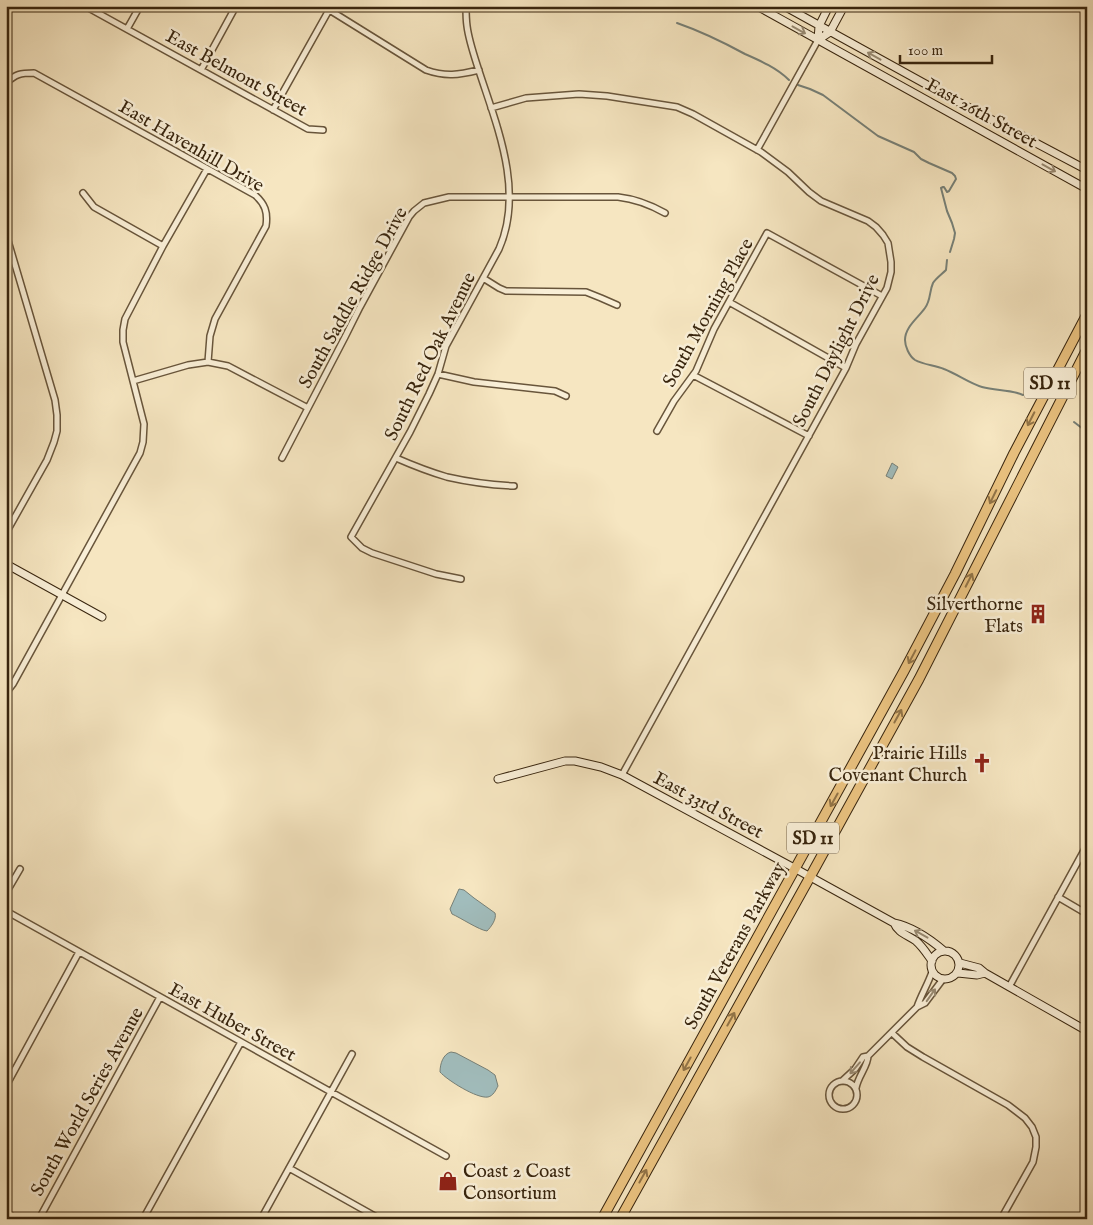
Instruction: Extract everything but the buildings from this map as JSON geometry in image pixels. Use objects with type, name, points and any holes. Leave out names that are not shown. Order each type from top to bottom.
[{"type":"highway","name":"South Veterans Parkway","points":[[602,1219],[796,869],[932,618],[1014,453],[1087,314]]},
{"type":"highway","name":"South Veterans Parkway","points":[[620,1219],[923,670],[1087,349]]},
{"type":"street","name":"East Belmont Street","points":[[85,6],[308,129],[323,130]]},
{"type":"street","points":[[127,29],[140,6]]},
{"type":"street","points":[[201,70],[236,6]]},
{"type":"street","points":[[323,6],[426,70],[436,74],[451,76],[479,70]]},
{"type":"street","name":"South Red Oak Avenue","points":[[461,579],[436,574],[372,553],[362,548],[351,537],[430,394],[446,346],[504,238],[508,221],[510,198],[505,155],[472,50],[467,26],[466,6]]},
{"type":"street","name":"East 26th Street","points":[[757,6],[1087,189]]},
{"type":"street","name":"East 26th Street","points":[[784,6],[1087,170]]},
{"type":"street","points":[[757,150],[818,40],[819,26],[830,6]]},
{"type":"street","points":[[818,40],[830,32],[844,6]]},
{"type":"street","points":[[274,110],[329,10]]},
{"type":"street","name":"East Havenhill Drive","points":[[6,83],[14,76],[22,73],[34,73],[255,195],[265,206],[268,218],[263,234],[215,319],[210,336],[208,362]]},
{"type":"street","name":"South Daylight Drive","points":[[491,108],[526,98],[573,94],[607,96],[677,107],[757,150],[788,172],[809,192],[822,201],[868,221],[883,235],[888,243],[891,262],[889,281],[882,296],[856,344],[846,368],[622,775]]},
{"type":"street","points":[[6,693],[13,684],[140,453],[144,424],[123,342],[125,319],[207,168]]},
{"type":"street","points":[[83,193],[94,207],[164,246]]},
{"type":"street","name":"South Saddle Ridge Drive","points":[[282,458],[404,224],[414,211],[424,203],[449,197],[618,197],[636,200],[665,213]]},
{"type":"street","points":[[6,234],[55,400],[57,415],[57,431],[47,460],[6,533]]},
{"type":"street","name":"South Morning Place","points":[[657,431],[674,401],[693,375],[714,329],[767,234],[882,296]]},
{"type":"street","points":[[483,278],[506,291],[586,292],[616,305]]},
{"type":"street","points":[[729,302],[846,368]]},
{"type":"street","points":[[133,381],[188,365],[208,362],[228,366],[308,408]]},
{"type":"street","points":[[438,374],[474,382],[554,391],[566,396]]},
{"type":"street","points":[[693,375],[809,436]]},
{"type":"street","points":[[396,458],[447,477],[480,483],[514,486]]},
{"type":"street","points":[[6,564],[102,617]]},
{"type":"street","name":"East 33rd Street","points":[[498,779],[565,761],[586,763],[622,775],[894,924],[904,925],[933,942],[944,951],[954,954],[960,962],[979,968],[1087,1031]]},
{"type":"street","points":[[1009,987],[1087,845]]},
{"type":"street","points":[[6,893],[20,868]]},
{"type":"street","points":[[1058,897],[1087,914]]},
{"type":"street","name":"East Huber Street","points":[[6,911],[446,1156]]},
{"type":"street","name":"East 33rd Street","points":[[894,924],[896,929],[922,946],[932,961]]},
{"type":"street","points":[[917,1007],[932,972],[932,961],[936,955],[944,951]]},
{"type":"street","points":[[6,1086],[79,952]]},
{"type":"street","points":[[932,972],[943,979],[950,979],[958,973],[960,962]]},
{"type":"street","points":[[958,973],[977,975],[986,973]]},
{"type":"street","points":[[868,1056],[868,1062],[861,1072],[856,1088],[857,1095],[854,1103],[846,1108],[837,1107],[831,1101],[830,1092],[834,1084],[842,1081],[863,1058],[868,1056],[917,1007],[925,1003],[943,979]]},
{"type":"street","name":"South World Series Avenue","points":[[39,1219],[160,997]]},
{"type":"street","points":[[892,1033],[923,1058],[1008,1105],[1032,1126],[1036,1137],[1033,1162],[1001,1219]]},
{"type":"street","points":[[143,1219],[241,1042]]},
{"type":"street","points":[[261,1219],[352,1054]]},
{"type":"street","points":[[842,1081],[851,1083],[856,1088]]},
{"type":"street","points":[[289,1168],[380,1219]]},
{"type":"street","points":[[6,1213],[17,1219]]},
{"type":"water","points":[[892,463],[898,467],[892,479],[886,476]]},
{"type":"water","points":[[459,889],[464,890],[495,913],[492,925],[487,931],[452,914],[450,909]]},
{"type":"water","points":[[451,1052],[495,1075],[498,1086],[493,1094],[488,1097],[477,1095],[455,1084],[440,1072],[442,1060]]},
{"type":"waterway","points":[[677,23],[763,62],[789,80]]},
{"type":"waterway","points":[[798,85],[823,95],[878,136],[914,152],[921,159],[955,176],[956,179],[949,191],[947,192],[944,187],[941,188],[955,233],[950,252]]},
{"type":"waterway","points":[[947,260],[946,270],[933,283],[927,305],[907,331],[905,342],[909,353],[918,362],[944,369],[977,385],[1023,395]]},
{"type":"waterway","points":[[1074,422],[1087,432]]},
{"type":"place","name":"Silverthorne Flats","points":[[1038,614]]},
{"type":"place","name":"Prairie Hills Covenant Church","points":[[982,763]]},
{"type":"place","name":"Coast 2 Coast Consortium","points":[[448,1181]]}]
